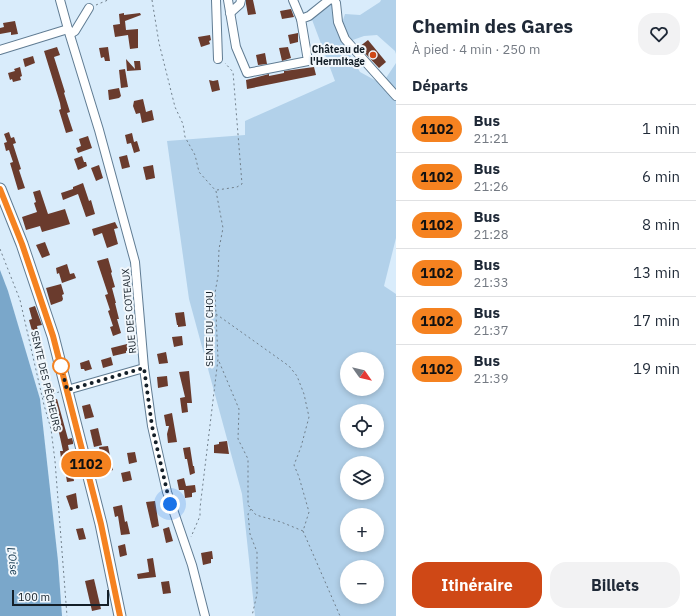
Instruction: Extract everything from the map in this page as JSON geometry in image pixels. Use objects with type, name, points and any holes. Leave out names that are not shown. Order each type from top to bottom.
[{"type":"main road","points":[[0,189],[22,244],[53,336],[101,524],[120,616]]},
{"type":"street","points":[[52,0],[61,4]]},
{"type":"street","points":[[216,0],[218,59]]},
{"type":"street","points":[[228,0],[236,47],[246,73],[308,61],[301,19],[293,0]]},
{"type":"street","points":[[230,13],[240,4],[241,0]]},
{"type":"street","points":[[301,19],[309,16],[329,0]]},
{"type":"street","points":[[334,0],[336,3],[338,22],[345,39],[396,96]]},
{"type":"street","name":"RUE DES COTEAUX","points":[[61,4],[99,130],[135,262],[144,368],[152,426],[167,492],[192,565],[205,616]]},
{"type":"street","points":[[0,50],[69,32],[75,32],[89,8]]},
{"type":"street","points":[[67,390],[144,368]]},
{"type":"path","points":[[89,8],[108,0]]},
{"type":"path","points":[[152,0],[159,43],[175,107],[183,124],[185,137],[195,155],[200,172],[216,190],[237,187],[242,184],[233,72],[227,64],[218,59]]},
{"type":"path","name":"SENTE DU CHOU","points":[[185,548],[200,516],[218,359],[215,292],[218,276],[219,249],[223,228],[216,190]]},
{"type":"path","name":"SENTE DES PÊCHEURS","points":[[0,249],[20,300],[42,397],[51,429],[67,616]]},
{"type":"path","points":[[216,314],[289,366],[296,376],[304,394],[309,417],[301,448],[294,465],[310,512],[303,531],[340,616]]},
{"type":"path","points":[[218,359],[239,409],[238,439],[248,459],[248,505],[256,515],[281,522],[303,531]]},
{"type":"path","points":[[42,397],[67,390]]},
{"type":"path","points":[[251,509],[248,514],[250,534],[257,552],[257,594],[252,616]]},
{"type":"shaded area","points":[[381,0],[396,0],[396,54],[395,51],[377,35],[364,36],[350,41],[342,23],[345,14],[360,15]]},
{"type":"shaded area","points":[[331,3],[337,33],[360,72],[382,84],[396,63],[396,238],[384,286],[396,294],[396,616],[255,616],[242,494],[189,299],[167,141],[245,135],[245,121],[335,81],[311,17]]},
{"type":"water","name":"L'Oise","points":[[0,270],[8,291],[40,399],[58,561],[62,616],[0,616]]},
{"type":"building","points":[[246,0],[253,0],[256,14],[248,15]]},
{"type":"building","points":[[291,9],[294,17],[282,19],[280,11]]},
{"type":"building","points":[[124,13],[124,15],[140,13],[141,15],[125,21],[126,30],[138,29],[138,48],[130,49],[128,35],[115,37],[113,25],[120,24],[119,14]]},
{"type":"building","points":[[15,21],[18,34],[11,35],[11,32],[0,34],[0,28],[4,27],[3,23]]},
{"type":"building","points":[[298,33],[298,42],[290,44],[288,35]]},
{"type":"building","points":[[210,35],[210,44],[201,47],[198,37]]},
{"type":"building","name":"Château de l'Hermitage","points":[[368,40],[386,62],[379,68],[359,47]]},
{"type":"building","points":[[57,47],[60,55],[54,57],[65,92],[64,93],[70,112],[67,113],[73,131],[66,133],[59,110],[61,109],[60,103],[44,51]]},
{"type":"building","points":[[108,47],[110,61],[105,61],[104,57],[101,58],[99,48]]},
{"type":"building","points":[[288,47],[291,58],[282,61],[279,48]]},
{"type":"building","points":[[265,53],[267,64],[258,65],[256,55]]},
{"type":"building","points":[[33,56],[35,63],[25,67],[23,59]]},
{"type":"building","points":[[126,59],[135,69],[134,61],[140,61],[141,70],[127,71]]},
{"type":"building","points":[[20,67],[22,76],[20,77],[21,80],[13,82],[12,79],[10,80],[8,73],[15,71],[14,69]]},
{"type":"building","points":[[314,67],[316,75],[247,89],[246,80],[269,74],[269,76],[284,73],[284,71]]},
{"type":"building","points":[[125,69],[128,87],[121,88],[119,70]]},
{"type":"building","points":[[209,80],[218,80],[220,90],[212,92]]},
{"type":"building","points":[[119,88],[121,96],[119,98],[109,100],[108,90]]},
{"type":"building","points":[[143,99],[146,112],[152,110],[154,120],[142,123],[140,113],[136,114],[133,106],[134,101]]},
{"type":"building","points":[[9,132],[11,138],[14,137],[16,143],[13,144],[25,188],[18,190],[10,163],[13,162],[9,150],[6,151],[4,143],[7,142],[4,134]]},
{"type":"building","points":[[132,133],[134,142],[137,141],[140,151],[134,153],[131,143],[127,144],[125,135]]},
{"type":"building","points":[[88,136],[92,148],[78,153],[76,148],[81,146],[79,139]]},
{"type":"building","points":[[127,155],[130,167],[122,169],[119,157]]},
{"type":"building","points":[[82,156],[87,166],[78,170],[74,159]]},
{"type":"building","points":[[99,165],[103,178],[96,181],[91,168]]},
{"type":"building","points":[[153,165],[155,178],[146,180],[143,167]]},
{"type":"building","points":[[83,183],[89,201],[91,200],[95,214],[86,217],[78,194],[63,200],[61,193],[73,189],[73,187]]},
{"type":"building","points":[[40,190],[48,214],[65,209],[70,224],[42,232],[40,226],[26,230],[22,217],[37,212],[33,192]]},
{"type":"building","points":[[115,222],[118,228],[114,229],[118,244],[107,248],[102,233],[94,236],[92,229]]},
{"type":"building","points":[[45,242],[50,255],[42,258],[36,245]]},
{"type":"building","points":[[108,258],[115,287],[112,288],[121,333],[113,336],[110,327],[113,326],[108,311],[110,310],[105,295],[108,294],[97,261]]},
{"type":"building","points":[[67,264],[70,274],[74,273],[76,278],[62,283],[59,273],[57,274],[56,268]]},
{"type":"building","points":[[61,284],[64,294],[62,295],[63,299],[62,301],[51,305],[46,288]]},
{"type":"building","points":[[35,306],[42,325],[37,326],[39,337],[34,338],[29,320],[32,319],[29,308]]},
{"type":"building","points":[[184,312],[186,326],[178,327],[175,313]]},
{"type":"building","points":[[182,336],[183,345],[174,347],[172,337]]},
{"type":"building","points":[[127,344],[129,350],[126,351],[126,353],[113,356],[111,348]]},
{"type":"building","points":[[166,352],[168,363],[159,364],[157,354]]},
{"type":"building","points":[[111,357],[113,365],[103,368],[101,360]]},
{"type":"building","points":[[89,360],[92,369],[85,371],[84,369],[81,369],[80,363]]},
{"type":"building","points":[[189,371],[192,403],[187,403],[188,412],[182,413],[180,398],[185,397],[179,372]]},
{"type":"building","points":[[167,376],[168,386],[158,388],[157,377]]},
{"type":"building","points":[[57,399],[68,439],[72,438],[73,442],[73,444],[68,445],[74,469],[72,469],[74,481],[67,482],[63,458],[61,458],[60,451],[63,451],[57,424],[54,424],[53,417],[55,414],[52,400]]},
{"type":"building","points":[[90,404],[94,417],[85,419],[82,406]]},
{"type":"building","points":[[172,413],[177,442],[168,443],[167,434],[169,426],[166,426],[164,415]]},
{"type":"building","points":[[98,428],[102,445],[94,447],[90,430]]},
{"type":"building","points":[[227,441],[229,454],[214,453],[214,445],[219,444],[219,442]]},
{"type":"building","points":[[108,446],[113,470],[105,473],[99,447]]},
{"type":"building","points":[[190,447],[195,473],[190,475],[183,448]]},
{"type":"building","points":[[135,452],[137,462],[129,464],[127,453]]},
{"type":"building","points":[[130,471],[132,480],[123,482],[121,473]]},
{"type":"building","points":[[184,478],[186,486],[195,485],[196,492],[192,493],[192,497],[185,498],[184,490],[179,490],[177,480]]},
{"type":"building","points":[[76,493],[78,508],[71,510],[66,496]]},
{"type":"building","points":[[155,501],[159,526],[152,528],[146,502]]},
{"type":"building","points":[[122,505],[125,522],[127,521],[130,534],[121,535],[118,516],[115,517],[113,507]]},
{"type":"building","points":[[169,527],[173,541],[166,543],[163,529]]},
{"type":"building","points":[[83,528],[86,539],[79,540],[76,529]]},
{"type":"building","points":[[125,544],[127,555],[120,557],[118,546]]},
{"type":"building","points":[[212,551],[213,559],[211,559],[211,563],[203,565],[201,553]]},
{"type":"building","points":[[153,558],[156,577],[138,579],[137,574],[149,572],[147,559]]},
{"type":"building","points":[[94,579],[101,609],[92,611],[85,581]]},
{"type":"building","points":[[169,581],[171,593],[163,594],[161,582]]},
{"type":"bus line","name":"1102","points":[[0,189],[22,244],[53,336],[94,493],[120,616]]},
{"type":"place","name":"Château de l'Hermitage","points":[[373,55]]},
{"type":"route","points":[[61,366],[67,390],[144,368],[152,426],[170,504]]}]
